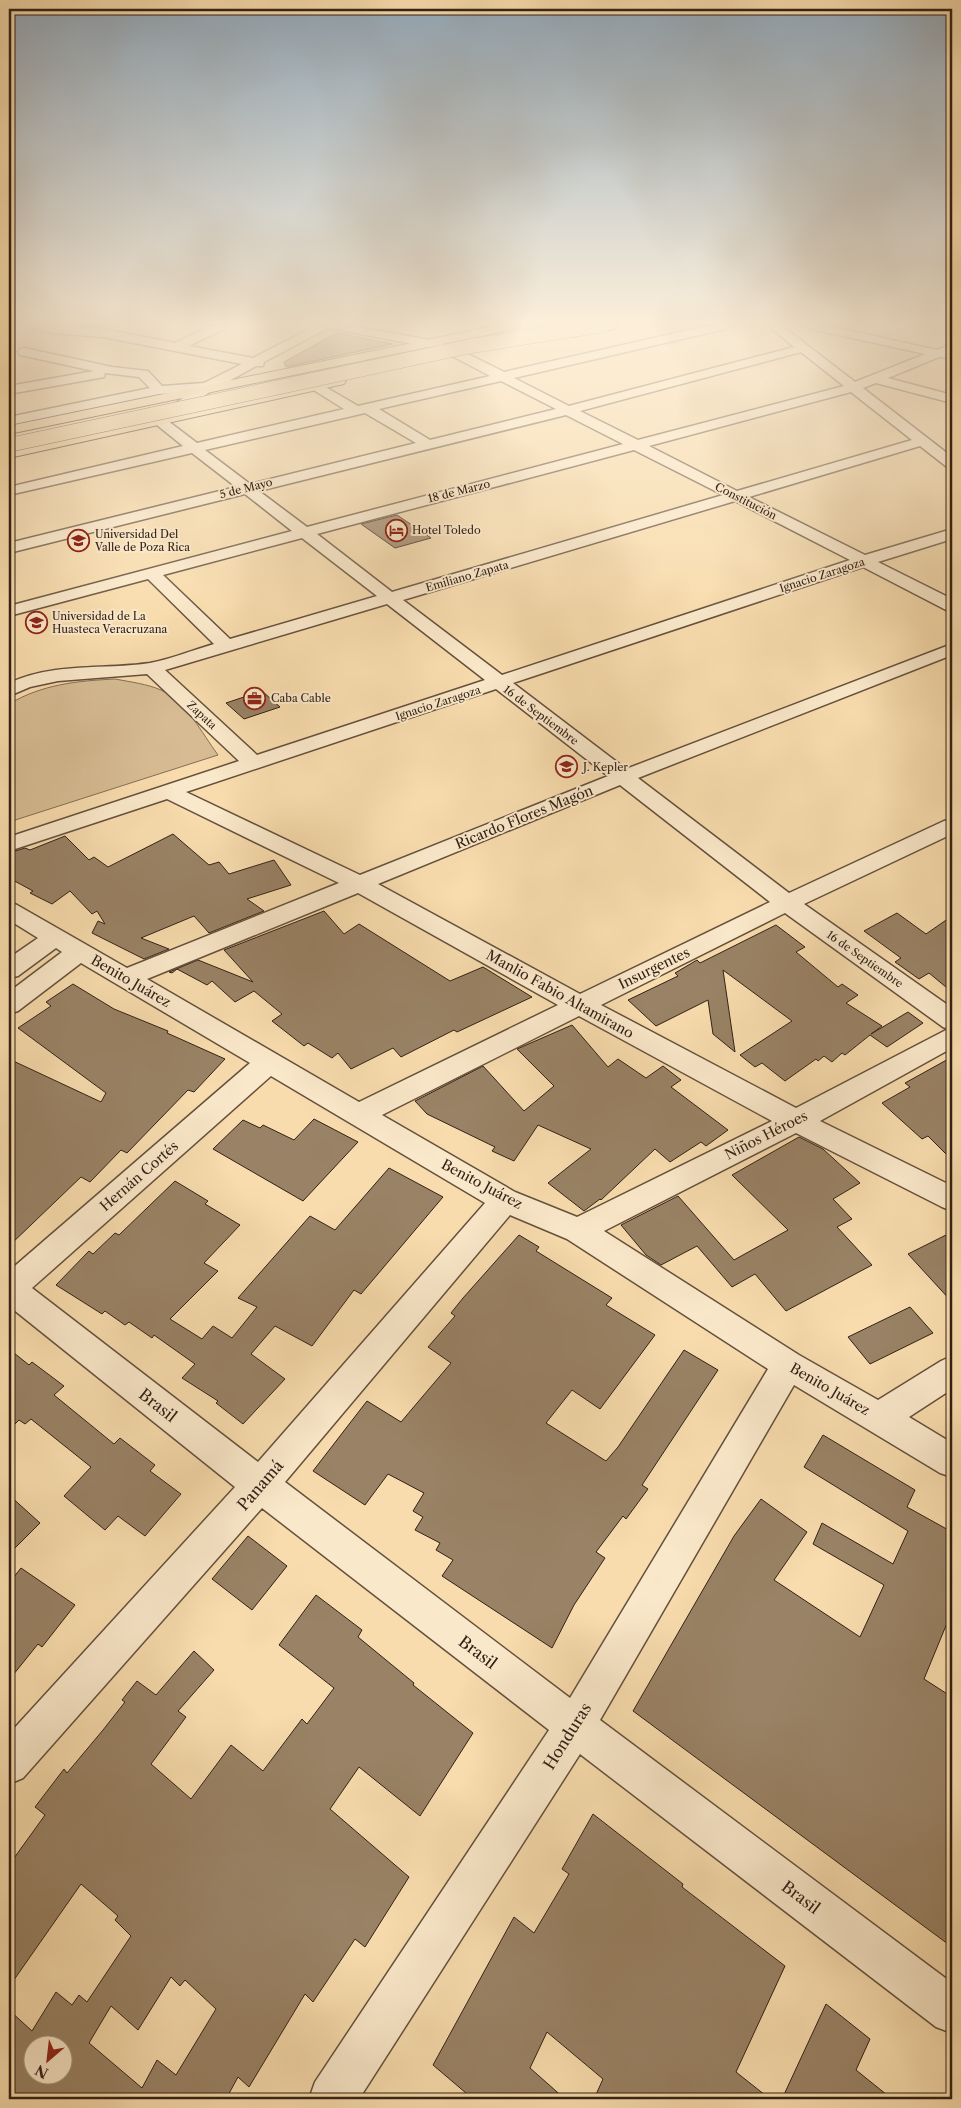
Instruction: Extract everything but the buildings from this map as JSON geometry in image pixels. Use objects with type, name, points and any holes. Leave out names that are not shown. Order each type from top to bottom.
[{"type":"main road","points":[[9,430],[41,423]]},
{"type":"main road","points":[[9,438],[79,423]]},
{"type":"main road","points":[[9,445],[110,423]]},
{"type":"main road","points":[[9,454],[150,423]]},
{"type":"street","name":"16 de Septiembre","points":[[169,423],[194,448],[787,903],[952,1021]]},
{"type":"street","points":[[9,491],[302,423]]},
{"type":"street","points":[[387,423],[427,444]]},
{"type":"street","name":"5 de Mayo","points":[[9,548],[513,423]]},
{"type":"street","name":"Constitución","points":[[594,423],[952,606]]},
{"type":"street","name":"18 de Marzo","points":[[9,611],[721,423]]},
{"type":"street","points":[[900,423],[952,464]]},
{"type":"street","name":"Emiliano Zapata","points":[[10,687],[44,678],[152,668],[922,441]]},
{"type":"street","name":"Ignacio Zaragoza","points":[[9,844],[864,561],[952,534]]},
{"type":"street","points":[[151,574],[227,647]]},
{"type":"street","name":"Ricardo Flores Magón","points":[[126,978],[623,777],[952,649]]},
{"type":"street","name":"Zapata","points":[[152,668],[253,763]]},
{"type":"street","name":"Manlio Fabio Altamirano","points":[[167,791],[360,884],[579,1005],[796,1121],[952,1199]]},
{"type":"street","name":"Insurgentes","points":[[359,1114],[787,903],[952,826]]},
{"type":"street","name":"Benito Juárez","points":[[9,910],[505,1200],[578,1230],[788,1365],[952,1461]]},
{"type":"street","points":[[9,970],[68,944]]},
{"type":"street","points":[[9,1005],[68,944]]},
{"type":"street","name":"Niños Héroes","points":[[578,1230],[796,1121],[952,1037]]},
{"type":"street","name":"Hernán Cortés","points":[[9,1289],[269,1062]]},
{"type":"street","name":"Panamá","points":[[9,1764],[260,1485],[505,1200]]},
{"type":"street","name":"Brasil","points":[[9,1289],[574,1726],[952,2011]]},
{"type":"street","name":"Honduras","points":[[332,2099],[574,1726],[788,1365]]},
{"type":"street","points":[[878,1418],[952,1371]]},
{"type":"shaded area","points":[[115,679],[150,686],[170,695],[186,710],[218,755],[9,822],[9,704],[47,688],[87,681]]},
{"type":"place","name":"Hotel Toledo","points":[[396,530]]},
{"type":"place","name":"Universidad Del Valle de Poza Rica","points":[[79,540]]},
{"type":"place","name":"Universidad de La Huasteca Veracruzana","points":[[36,622]]},
{"type":"place","name":"Caba Cable","points":[[255,698]]},
{"type":"place","name":"J. Kepler","points":[[567,767]]}]
